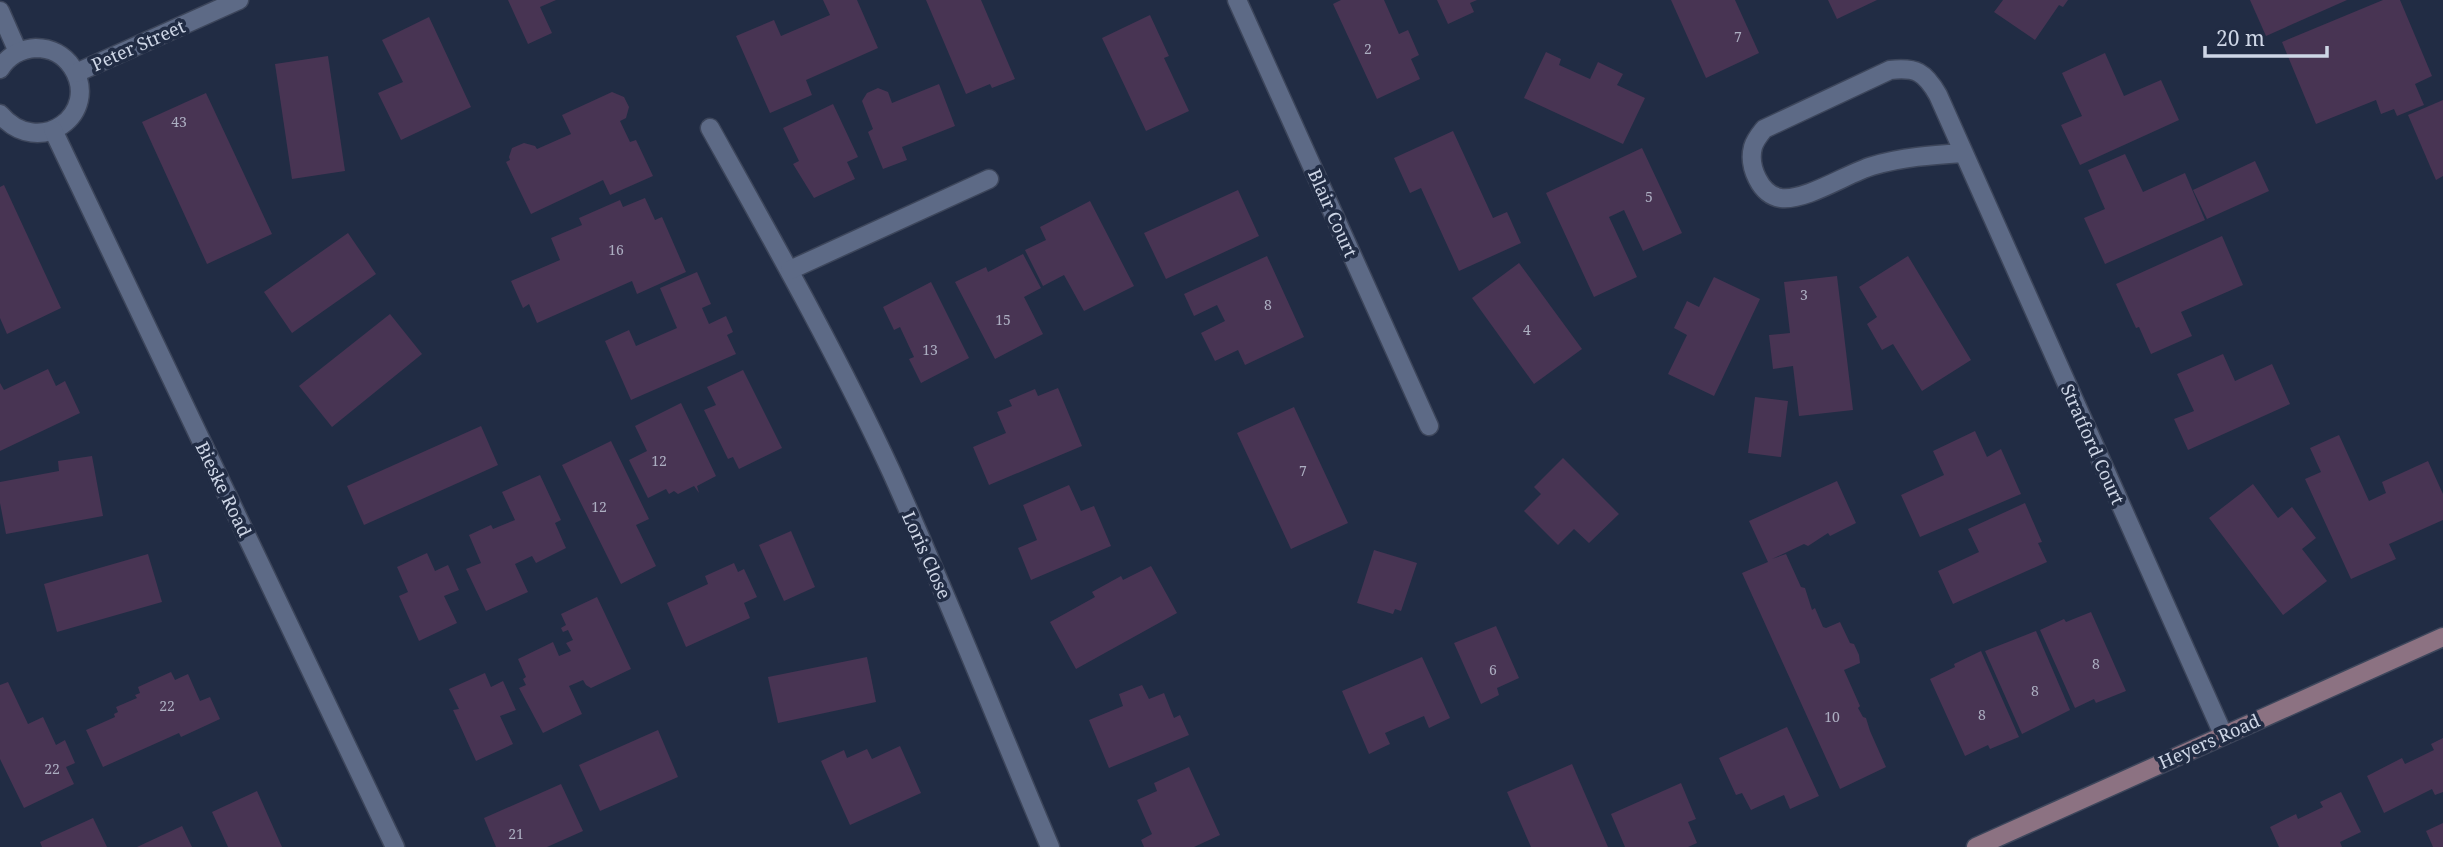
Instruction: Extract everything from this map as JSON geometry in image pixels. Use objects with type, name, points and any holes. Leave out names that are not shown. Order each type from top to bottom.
[{"type":"street","name":"Peter Street","points":[[76,73],[239,0]]},
{"type":"street","name":"Blair Court","points":[[1237,0],[1429,426]]},
{"type":"street","points":[[0,11],[18,52]]},
{"type":"street","points":[[0,69],[4,62],[18,52],[43,48],[57,52],[68,61],[76,73],[80,87],[79,102],[73,115],[53,130],[36,134],[22,132],[10,125],[0,114]]},
{"type":"street","name":"Stratford Court","points":[[1963,153],[1910,157],[1870,166],[1805,194],[1780,198],[1763,188],[1755,175],[1751,159],[1753,144],[1764,129],[1890,70],[1910,68],[1929,79],[1938,94],[2223,734]]},
{"type":"street","name":"Loris Close","points":[[710,128],[790,270],[890,469],[1050,847]]},
{"type":"street","name":"Bieske Road","points":[[53,130],[395,847]]},
{"type":"street","points":[[790,270],[989,179]]},
{"type":"street","name":"Heyers Road","points":[[1980,846],[2223,734],[2443,637]]},
{"type":"building","points":[[508,0],[556,0],[540,7],[552,33],[528,44]]},
{"type":"building","points":[[823,0],[857,0],[878,48],[806,80],[812,95],[770,113],[736,36],[774,20],[781,36],[830,15]]},
{"type":"building","points":[[926,0],[981,0],[1015,79],[992,88],[990,84],[966,94]]},
{"type":"building","points":[[1341,0],[1384,0],[1399,34],[1408,30],[1419,55],[1411,59],[1420,79],[1377,99],[1333,4]]},
{"type":"building","points":[[1437,0],[1477,0],[1470,3],[1474,12],[1448,24]]},
{"type":"building","points":[[1671,0],[1735,0],[1759,53],[1706,78]]},
{"type":"building","points":[[1828,0],[1877,0],[1837,19]]},
{"type":"building","points":[[2003,0],[2068,0],[2063,7],[2059,5],[2035,40],[1994,12]]},
{"type":"building","points":[[2250,0],[2347,0],[2266,36]]},
{"type":"building","points":[[2383,0],[2400,0],[2432,76],[2415,84],[2424,105],[2397,116],[2394,109],[2381,114],[2376,100],[2316,124],[2282,42]]},
{"type":"building","points":[[1150,15],[1169,56],[1164,58],[1189,111],[1146,131],[1102,38]]},
{"type":"building","points":[[429,17],[471,107],[401,140],[378,93],[403,82],[382,40]]},
{"type":"building","points":[[1546,52],[1561,59],[1559,65],[1590,79],[1598,62],[1623,74],[1617,85],[1645,98],[1623,144],[1524,98]]},
{"type":"building","points":[[2105,53],[2124,96],[2161,80],[2179,120],[2080,165],[2061,125],[2082,116],[2062,73]]},
{"type":"building","points":[[328,56],[345,171],[292,179],[275,64]]},
{"type":"building","points":[[939,84],[955,126],[902,147],[907,160],[883,169],[868,132],[873,129],[862,101],[867,93],[878,88],[888,92],[892,103]]},
{"type":"building","points":[[612,92],[624,97],[629,107],[626,118],[620,121],[630,142],[636,140],[653,176],[610,195],[603,180],[531,214],[506,162],[510,160],[512,148],[524,143],[537,149],[571,134],[562,115]]},
{"type":"building","points":[[206,93],[272,234],[207,264],[142,122]]},
{"type":"building","points":[[2443,100],[2443,176],[2436,180],[2408,115]]},
{"type":"building","points":[[833,104],[858,157],[847,162],[855,179],[814,198],[793,164],[799,161],[783,128]]},
{"type":"building","points":[[1453,131],[1493,218],[1507,212],[1521,243],[1459,271],[1421,188],[1410,193],[1394,158]]},
{"type":"building","points":[[1642,148],[1682,233],[1643,251],[1624,210],[1609,217],[1637,277],[1594,297],[1546,193]]},
{"type":"building","points":[[2125,154],[2143,192],[2185,173],[2205,220],[2105,264],[2084,218],[2105,209],[2088,170]]},
{"type":"building","points":[[2255,161],[2269,191],[2207,219],[2193,190]]},
{"type":"building","points":[[4,185],[61,308],[7,334],[0,318],[0,187]]},
{"type":"building","points":[[1238,190],[1259,236],[1166,279],[1144,233]]},
{"type":"building","points":[[645,198],[655,220],[662,217],[686,272],[637,294],[632,281],[537,323],[529,304],[523,308],[511,281],[560,260],[551,238],[582,225],[579,218],[620,200],[623,207]]},
{"type":"building","points":[[1090,201],[1134,286],[1084,311],[1064,275],[1043,286],[1025,250],[1046,240],[1040,227]]},
{"type":"building","points":[[348,233],[376,274],[292,333],[264,292]]},
{"type":"building","points":[[2222,236],[2243,285],[2181,312],[2192,336],[2151,354],[2116,284]]},
{"type":"building","points":[[1023,254],[1041,288],[1024,297],[1043,334],[995,359],[955,282],[986,267],[988,272]]},
{"type":"building","points":[[1267,256],[1304,337],[1245,365],[1238,350],[1215,361],[1201,333],[1225,321],[1217,305],[1194,316],[1184,294]]},
{"type":"building","points":[[1908,256],[1971,360],[1922,391],[1893,344],[1882,350],[1867,324],[1877,317],[1859,287]]},
{"type":"building","points":[[1519,263],[1582,349],[1534,384],[1472,298]]},
{"type":"building","points":[[697,272],[711,304],[702,308],[709,324],[726,316],[733,332],[727,335],[736,354],[631,400],[605,341],[629,330],[636,346],[677,328],[660,288]]},
{"type":"building","points":[[1837,276],[1853,410],[1799,416],[1793,366],[1773,369],[1769,335],[1790,333],[1784,282]]},
{"type":"building","points":[[1714,277],[1760,299],[1714,396],[1668,374],[1687,335],[1674,328],[1687,301],[1699,307]]},
{"type":"building","points":[[931,282],[969,358],[921,383],[909,359],[914,357],[900,327],[894,330],[883,307]]},
{"type":"building","points":[[390,314],[422,354],[332,427],[299,386]]},
{"type":"building","points":[[2223,354],[2235,381],[2272,364],[2290,404],[2188,450],[2174,419],[2194,411],[2177,374]]},
{"type":"building","points":[[48,369],[56,386],[65,381],[80,413],[0,451],[0,383],[4,390]]},
{"type":"building","points":[[743,370],[782,448],[739,469],[733,457],[728,459],[704,410],[716,405],[707,387]]},
{"type":"building","points":[[1058,388],[1082,446],[989,485],[973,447],[1006,433],[997,412],[1012,406],[1009,400],[1035,389],[1038,396]]},
{"type":"building","points":[[1755,397],[1788,401],[1781,457],[1748,453]]},
{"type":"building","points":[[681,403],[716,476],[697,486],[699,493],[694,486],[678,494],[674,491],[669,494],[666,489],[648,498],[629,460],[647,451],[635,426]]},
{"type":"building","points":[[1294,407],[1348,523],[1291,549],[1237,433]]},
{"type":"building","points":[[481,426],[498,465],[364,525],[347,486]]},
{"type":"building","points":[[1975,431],[1987,457],[2001,449],[2021,494],[1920,537],[1901,495],[1944,475],[1933,451]]},
{"type":"building","points":[[2339,435],[2369,501],[2386,493],[2382,482],[2428,461],[2443,494],[2443,520],[2389,544],[2396,559],[2351,579],[2305,479],[2321,472],[2310,448]]},
{"type":"building","points":[[611,441],[649,519],[636,525],[656,566],[621,584],[562,465]]},
{"type":"building","points":[[92,456],[103,516],[6,534],[0,503],[0,482],[59,471],[58,461]]},
{"type":"building","points":[[1563,458],[1619,514],[1589,543],[1574,529],[1558,545],[1524,511],[1541,494],[1534,487]]},
{"type":"building","points":[[540,475],[561,520],[555,523],[566,548],[536,563],[532,556],[515,564],[528,592],[486,611],[466,569],[481,563],[469,535],[491,525],[493,529],[515,520],[502,492]]},
{"type":"building","points":[[1837,481],[1856,523],[1830,536],[1828,533],[1808,546],[1804,544],[1772,559],[1786,554],[1801,587],[1805,588],[1812,610],[1815,608],[1823,627],[1840,622],[1859,655],[1860,663],[1844,670],[1860,706],[1858,708],[1866,718],[1886,767],[1840,789],[1742,573],[1768,562],[1749,521]]},
{"type":"building","points":[[2253,484],[2278,518],[2292,507],[2316,538],[2302,549],[2327,581],[2283,615],[2209,518]]},
{"type":"building","points":[[1069,485],[1081,511],[1094,506],[1111,546],[1031,580],[1018,548],[1037,540],[1023,505]]},
{"type":"building","points":[[2025,503],[2042,542],[2038,543],[2047,562],[1953,604],[1938,571],[1979,552],[1968,529]]},
{"type":"building","points":[[791,531],[815,587],[784,601],[759,545]]},
{"type":"building","points":[[1374,550],[1417,563],[1401,611],[1395,609],[1393,614],[1357,603]]},
{"type":"building","points":[[427,553],[435,571],[448,565],[459,590],[444,596],[457,623],[419,641],[399,596],[408,592],[397,567]]},
{"type":"building","points":[[148,554],[162,602],[57,632],[44,584]]},
{"type":"building","points":[[734,563],[738,572],[744,569],[757,597],[744,603],[750,618],[686,647],[667,603],[708,584],[705,576]]},
{"type":"building","points":[[1151,566],[1177,613],[1076,669],[1050,622],[1095,597],[1092,592],[1121,576],[1123,580]]},
{"type":"building","points":[[597,597],[631,669],[591,688],[583,680],[569,686],[582,714],[543,733],[519,688],[526,685],[523,679],[526,677],[518,659],[553,642],[559,656],[571,651],[566,643],[573,640],[568,630],[563,632],[561,628],[566,625],[561,614]]},
{"type":"building","points":[[2091,612],[2126,691],[2096,703],[2094,699],[2075,708],[2040,630],[2064,619],[2066,622]]},
{"type":"building","points":[[1496,626],[1519,678],[1497,688],[1499,695],[1481,704],[1454,643]]},
{"type":"building","points":[[2036,631],[2070,710],[2022,734],[1985,651]]},
{"type":"building","points":[[1981,651],[2019,737],[1990,749],[1988,745],[1965,756],[1930,679]]},
{"type":"building","points":[[867,657],[876,702],[778,723],[768,677]]},
{"type":"building","points":[[1422,657],[1450,718],[1429,728],[1424,716],[1385,733],[1390,744],[1369,754],[1342,691]]},
{"type":"building","points":[[171,672],[175,680],[188,674],[200,701],[210,697],[220,719],[181,737],[179,733],[103,767],[86,730],[115,717],[114,714],[118,712],[116,707],[137,698],[135,695],[140,693],[138,687]]},
{"type":"building","points":[[485,673],[491,687],[503,681],[516,710],[500,716],[513,744],[476,761],[453,710],[459,709],[449,689]]},
{"type":"building","points":[[8,682],[28,724],[43,717],[56,745],[65,740],[75,763],[66,767],[74,784],[24,808],[0,759],[0,685]]},
{"type":"building","points":[[1142,685],[1149,699],[1164,693],[1174,718],[1180,715],[1189,735],[1109,768],[1089,720],[1123,706],[1119,694]]},
{"type":"building","points":[[1787,727],[1819,796],[1790,809],[1784,795],[1751,810],[1742,793],[1736,795],[1719,758]]},
{"type":"building","points":[[658,730],[678,777],[600,811],[579,765]]},
{"type":"building","points":[[2443,738],[2443,792],[2435,795],[2432,789],[2384,813],[2367,776],[2402,758],[2405,764],[2434,750],[2431,744]]},
{"type":"building","points":[[900,746],[921,793],[850,825],[821,761],[844,750],[847,758],[867,749],[872,759]]},
{"type":"building","points":[[1572,764],[1608,847],[1531,847],[1507,792]]},
{"type":"building","points":[[1189,767],[1220,835],[1194,847],[1144,847],[1141,840],[1152,834],[1137,800],[1157,791],[1154,783]]},
{"type":"building","points":[[1681,783],[1696,819],[1688,822],[1697,843],[1688,847],[1625,847],[1611,814]]},
{"type":"building","points":[[561,784],[583,831],[547,847],[496,847],[484,818]]},
{"type":"building","points":[[257,791],[282,847],[228,847],[212,812]]},
{"type":"building","points":[[2341,792],[2361,832],[2340,842],[2342,847],[2279,847],[2270,827],[2296,814],[2298,819],[2323,807],[2320,802]]},
{"type":"building","points":[[93,818],[107,847],[42,847],[40,842]]},
{"type":"building","points":[[2443,823],[2443,847],[2433,847],[2426,831]]},
{"type":"building","points":[[182,826],[192,847],[137,847]]}]
